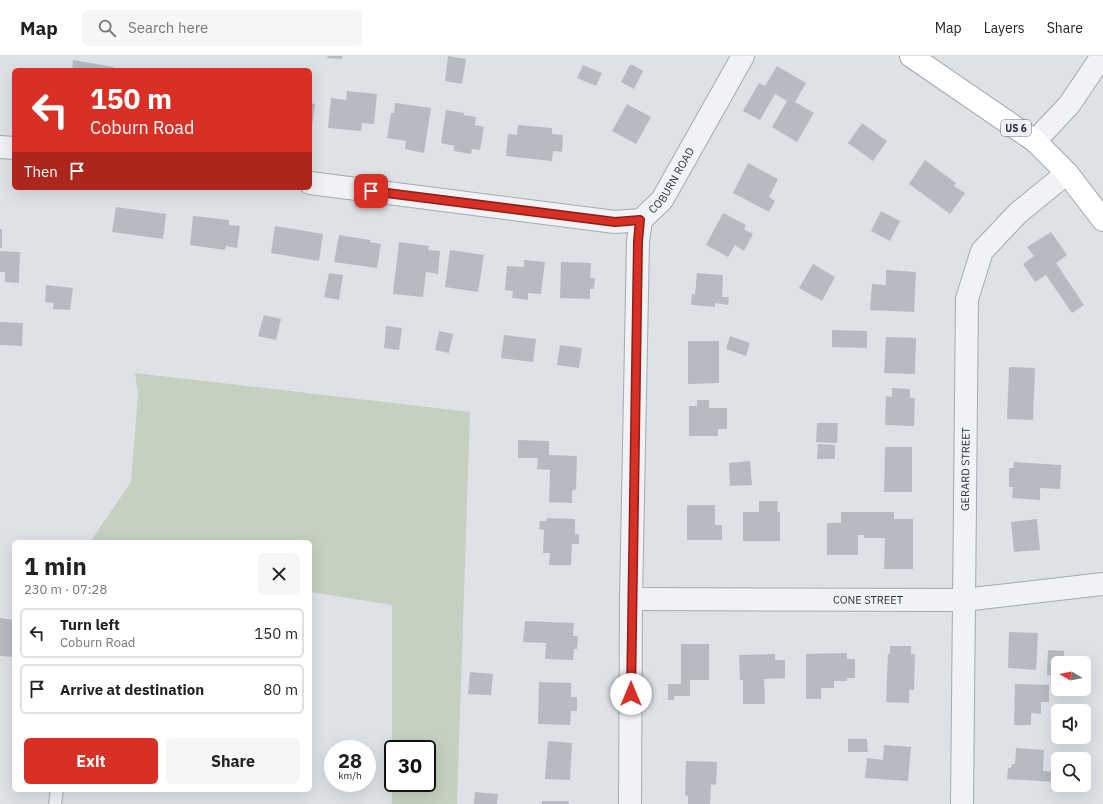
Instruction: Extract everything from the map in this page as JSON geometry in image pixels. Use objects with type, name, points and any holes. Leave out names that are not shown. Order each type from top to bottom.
[{"type":"main road","name":"US 6","points":[[911,56],[1035,141],[1067,172],[1103,220]]},
{"type":"street","name":"COBURN ROAD","points":[[312,183],[615,222],[640,220],[662,200],[743,56]]},
{"type":"street","points":[[1035,141],[1069,105],[1102,56]]},
{"type":"street","points":[[0,147],[12,148]]},
{"type":"street","name":"GERARD STREET","points":[[962,804],[967,299],[982,251],[1018,213],[1067,172]]},
{"type":"street","points":[[630,804],[638,241],[640,220]]},
{"type":"street","name":"CONE STREET","points":[[632,599],[964,600],[1103,584]]},
{"type":"lane","points":[[55,804],[57,792]]},
{"type":"green space","points":[[135,373],[470,412],[457,804],[392,804],[392,792],[436,792],[436,740],[392,740],[392,605],[312,592],[312,540],[91,540],[131,482],[138,396]]},
{"type":"building","points":[[328,56],[342,56],[342,59],[327,58]]},
{"type":"building","points":[[448,56],[466,59],[462,84],[445,81]]},
{"type":"building","points":[[73,60],[114,67],[114,68],[72,68]]},
{"type":"building","points":[[583,65],[602,73],[596,86],[577,78]]},
{"type":"building","points":[[630,65],[633,65],[643,71],[634,89],[621,82]]},
{"type":"building","points":[[777,66],[806,83],[795,102],[814,113],[797,142],[772,127],[787,101],[775,94],[760,120],[743,111],[759,83],[765,86]]},
{"type":"building","points":[[347,91],[377,94],[374,124],[362,123],[361,131],[328,128],[331,98],[346,100]]},
{"type":"building","points":[[312,103],[315,104],[312,127]]},
{"type":"building","points":[[395,103],[431,108],[424,153],[405,149],[406,141],[387,138],[391,113],[394,113]]},
{"type":"building","points":[[627,104],[651,117],[636,144],[612,131]]},
{"type":"building","points":[[446,110],[476,117],[475,125],[484,127],[480,150],[472,149],[471,154],[454,151],[454,146],[441,143]]},
{"type":"building","points":[[862,123],[887,141],[873,161],[848,143]]},
{"type":"building","points":[[518,125],[552,128],[552,134],[563,135],[562,152],[553,151],[552,161],[506,156],[508,134],[517,135]]},
{"type":"building","points":[[925,160],[956,183],[954,186],[965,193],[950,214],[909,184]]},
{"type":"building","points":[[748,163],[778,179],[769,197],[775,201],[769,212],[733,193]]},
{"type":"building","points":[[116,207],[166,214],[163,239],[112,232]]},
{"type":"building","points":[[881,211],[900,221],[890,241],[871,231]]},
{"type":"building","points":[[723,213],[746,225],[744,229],[753,234],[744,251],[735,245],[728,257],[706,245]]},
{"type":"building","points":[[193,216],[229,220],[229,225],[240,226],[237,248],[226,246],[225,250],[190,245]]},
{"type":"building","points":[[275,226],[323,234],[319,261],[271,253]]},
{"type":"building","points":[[0,229],[2,229],[2,248],[0,248]]},
{"type":"building","points":[[1051,232],[1067,255],[1056,263],[1084,305],[1072,313],[1046,275],[1035,282],[1023,264],[1034,256],[1027,247]]},
{"type":"building","points":[[339,235],[370,240],[370,242],[381,244],[377,268],[334,262]]},
{"type":"building","points":[[399,242],[429,246],[428,250],[440,251],[438,274],[426,272],[423,297],[393,294]]},
{"type":"building","points":[[450,250],[484,255],[478,292],[445,287]]},
{"type":"building","points":[[0,251],[20,252],[19,283],[5,282],[5,272],[0,272]]},
{"type":"building","points":[[524,260],[545,262],[541,294],[528,293],[528,300],[512,298],[513,291],[505,290],[507,266],[524,267]]},
{"type":"building","points":[[561,262],[591,263],[590,278],[595,278],[594,289],[590,289],[590,299],[560,298]]},
{"type":"building","points":[[813,264],[835,277],[822,301],[799,288]]},
{"type":"building","points":[[886,270],[916,272],[914,312],[870,310],[872,284],[886,285]]},
{"type":"building","points":[[329,273],[343,275],[339,300],[324,297]]},
{"type":"building","points":[[697,273],[723,275],[722,297],[729,297],[728,305],[715,303],[715,307],[691,305],[692,294],[695,295]]},
{"type":"building","points":[[46,285],[73,288],[70,310],[53,309],[54,303],[45,302]]},
{"type":"building","points":[[264,315],[281,319],[276,340],[258,336]]},
{"type":"building","points":[[0,322],[23,323],[22,346],[0,345]]},
{"type":"building","points":[[386,326],[402,328],[399,350],[384,348]]},
{"type":"building","points":[[832,330],[867,331],[867,348],[832,347]]},
{"type":"building","points":[[439,331],[453,334],[449,353],[435,350]]},
{"type":"building","points":[[504,335],[536,339],[533,362],[501,358]]},
{"type":"building","points":[[730,336],[750,343],[746,356],[726,349]]},
{"type":"building","points":[[886,337],[916,338],[915,374],[884,373]]},
{"type":"building","points":[[688,341],[719,341],[719,383],[688,384]]},
{"type":"building","points":[[560,345],[582,348],[579,368],[557,365]]},
{"type":"building","points":[[1009,368],[1035,368],[1033,420],[1007,419]]},
{"type":"building","points":[[892,388],[910,389],[910,398],[915,398],[914,426],[885,425],[886,396],[892,397]]},
{"type":"building","points":[[697,400],[709,400],[709,408],[727,408],[727,429],[718,429],[718,436],[689,436],[689,406],[697,406]]},
{"type":"building","points":[[817,423],[838,423],[837,443],[816,442]]},
{"type":"building","points":[[518,440],[549,441],[549,455],[577,456],[576,489],[572,491],[572,503],[549,502],[550,470],[537,469],[538,458],[518,458]]},
{"type":"building","points":[[818,444],[835,445],[835,459],[817,459]]},
{"type":"building","points":[[885,447],[912,447],[912,492],[884,492]]},
{"type":"building","points":[[750,461],[752,485],[730,486],[729,463]]},
{"type":"building","points":[[1014,462],[1061,465],[1060,489],[1040,488],[1040,500],[1012,498],[1013,487],[1009,487],[1009,468],[1013,468]]},
{"type":"building","points":[[759,501],[778,501],[777,511],[780,513],[780,541],[743,541],[743,512],[759,512]]},
{"type":"building","points":[[687,505],[715,505],[715,525],[722,525],[722,540],[687,540]]},
{"type":"building","points":[[841,512],[894,512],[894,519],[913,519],[913,569],[884,569],[885,538],[864,538],[864,535],[858,535],[858,555],[827,555],[827,523],[841,523]]},
{"type":"building","points":[[547,518],[575,519],[575,534],[579,534],[579,544],[572,544],[571,565],[549,565],[550,553],[543,553],[544,530],[539,529],[540,521],[546,521]]},
{"type":"building","points":[[1037,519],[1040,550],[1014,552],[1011,522]]},
{"type":"building","points":[[0,618],[12,620],[12,657],[0,656]]},
{"type":"building","points":[[525,621],[574,623],[573,636],[578,636],[577,649],[574,649],[573,660],[545,659],[546,643],[523,642]]},
{"type":"building","points":[[1009,632],[1038,633],[1036,670],[1008,668]]},
{"type":"building","points":[[681,644],[709,644],[709,680],[690,680],[690,696],[674,696],[674,700],[668,700],[668,684],[681,684]]},
{"type":"building","points":[[890,646],[911,646],[911,654],[915,654],[914,690],[909,690],[909,703],[886,702],[888,654],[890,654]]},
{"type":"building","points":[[1048,650],[1064,651],[1064,656],[1051,656],[1051,675],[1047,675]]},
{"type":"building","points":[[847,653],[847,659],[855,659],[855,678],[847,678],[847,681],[834,681],[834,688],[821,688],[821,699],[806,699],[806,654]]},
{"type":"building","points":[[775,654],[775,660],[785,660],[785,678],[764,679],[765,704],[743,704],[743,680],[740,680],[739,655]]},
{"type":"building","points":[[470,672],[493,674],[491,695],[468,694]]},
{"type":"building","points":[[539,682],[571,683],[571,697],[577,697],[577,711],[571,711],[570,725],[538,724]]},
{"type":"building","points":[[1015,684],[1049,685],[1049,702],[1041,702],[1041,714],[1031,713],[1031,725],[1014,725]]},
{"type":"building","points":[[848,739],[867,739],[868,752],[848,752]]},
{"type":"building","points":[[548,741],[572,743],[570,780],[545,779]]},
{"type":"building","points":[[884,745],[911,747],[908,781],[865,778],[867,758],[883,760]]},
{"type":"building","points":[[1016,748],[1044,750],[1043,771],[1051,772],[1051,782],[1007,779],[1008,768],[1011,768],[1012,764],[1015,764]]},
{"type":"building","points":[[686,761],[717,762],[716,785],[711,784],[710,804],[688,804],[688,796],[685,795]]},
{"type":"building","points":[[475,792],[498,794],[497,804],[474,804]]},
{"type":"building","points":[[542,801],[569,801],[569,804],[542,804]]},
{"type":"route","points":[[371,191],[615,222],[640,220],[638,241],[631,694]]}]
